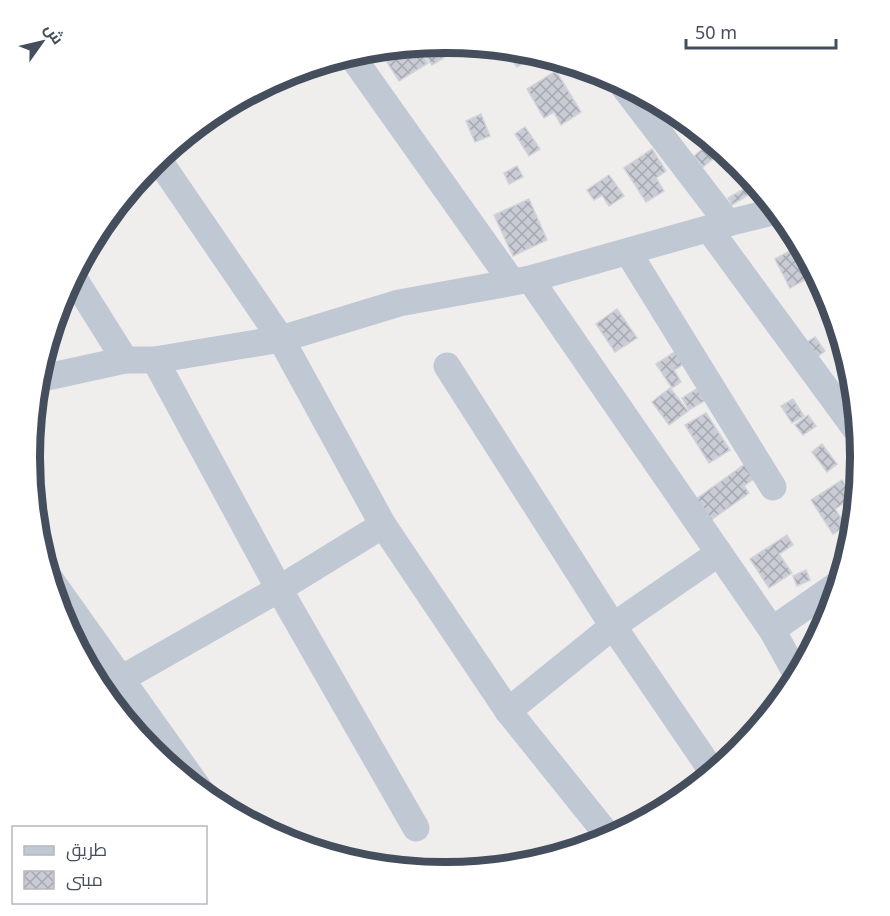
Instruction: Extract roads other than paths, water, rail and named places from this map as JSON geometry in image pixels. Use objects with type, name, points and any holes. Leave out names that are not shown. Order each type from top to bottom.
[{"type":"street","points":[[357,63],[521,281],[719,553],[772,630],[792,665]]},
{"type":"street","points":[[632,99],[847,417]]},
{"type":"street","points":[[164,167],[281,339],[383,525],[508,711],[604,830]]},
{"type":"street","points":[[49,377],[125,360],[155,360],[281,339],[399,303],[521,281],[767,214]]},
{"type":"street","points":[[628,252],[773,487]]},
{"type":"street","points":[[79,286],[125,360]]},
{"type":"street","points":[[155,360],[279,589],[416,828]]},
{"type":"street","points":[[447,366],[613,626],[708,765]]},
{"type":"street","points":[[121,679],[279,589],[383,525]]},
{"type":"street","points":[[508,711],[613,626],[719,553]]},
{"type":"street","points":[[772,630],[827,592]]},
{"type":"street","points":[[90,651],[121,679],[183,766]]}]
